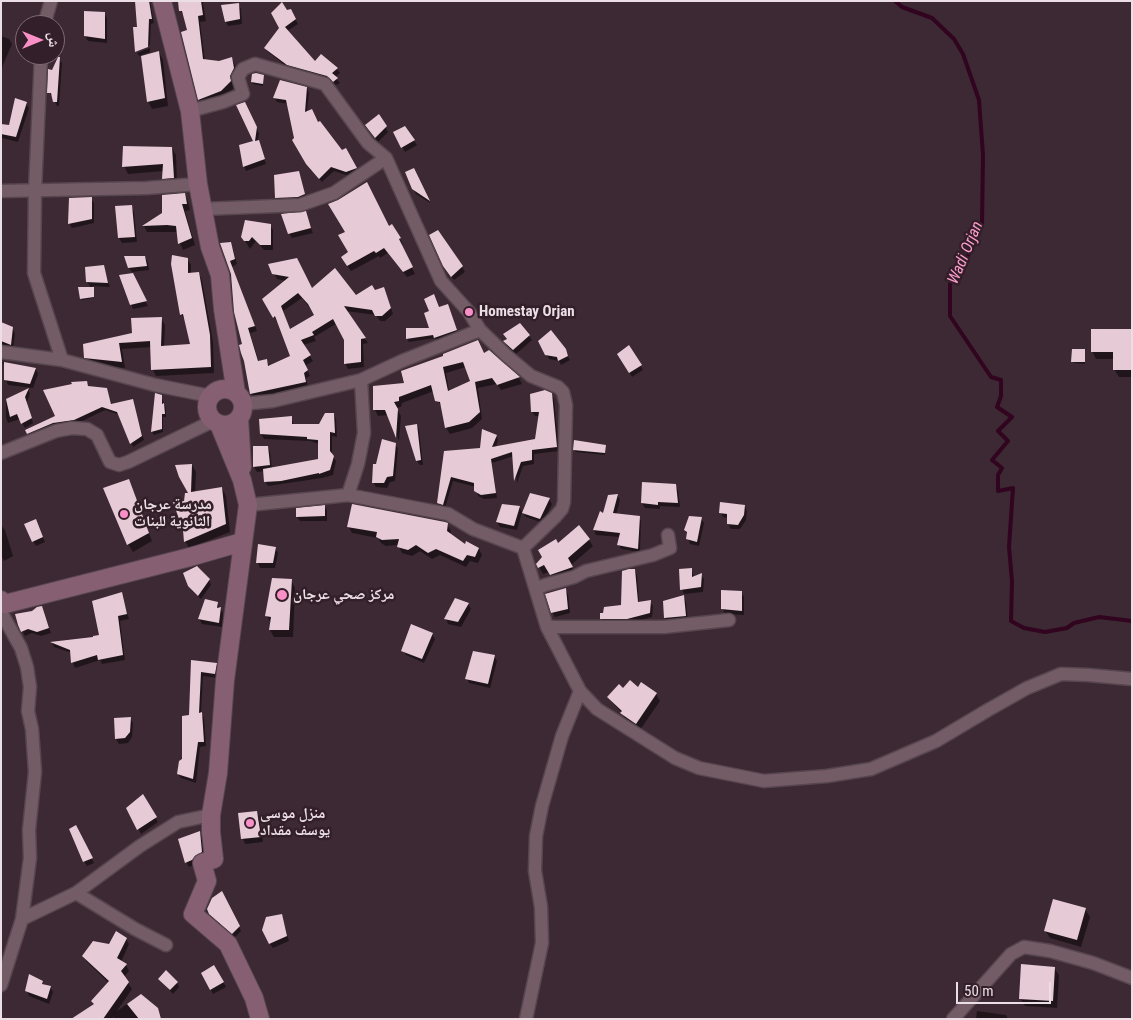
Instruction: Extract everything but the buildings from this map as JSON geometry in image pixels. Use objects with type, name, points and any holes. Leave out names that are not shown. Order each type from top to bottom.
[{"type":"street","points":[[46,15],[51,1]]},
{"type":"street","points":[[162,1],[190,111],[198,184],[210,247],[220,275],[223,308],[240,405],[242,480]]},
{"type":"street","points":[[190,111],[223,102],[243,94],[238,77],[243,69],[255,64],[325,84],[368,143],[386,158],[442,281],[469,312],[480,330],[507,356],[532,376],[558,387],[563,392],[566,405],[564,502],[562,509],[555,518],[523,548]]},
{"type":"street","points":[[41,65],[35,191],[34,273],[62,360]]},
{"type":"street","points":[[203,209],[300,205],[334,193],[386,158]]},
{"type":"street","points":[[1,191],[147,188],[198,184]]},
{"type":"street","points":[[240,405],[273,400],[361,380],[402,361],[480,330]]},
{"type":"street","points":[[1,352],[62,360],[155,385],[210,396]]},
{"type":"street","points":[[348,495],[358,464],[364,433],[361,380]]},
{"type":"street","points":[[1,453],[56,431],[72,428],[87,429],[97,435],[110,462],[119,465],[216,422],[226,425],[234,423],[240,405],[231,390],[220,389],[210,396],[207,409],[216,422],[242,480],[248,505],[225,680],[218,773],[211,815],[214,859],[202,863],[207,881],[193,914],[228,944],[254,998],[260,1019]]},
{"type":"street","points":[[248,505],[348,495],[448,514],[473,529],[523,548]]},
{"type":"street","points":[[536,589],[574,577],[586,571],[652,555],[670,548],[668,535]]},
{"type":"street","points":[[1,600],[5,604],[242,542]]},
{"type":"street","points":[[523,548],[547,627],[580,691],[597,709],[675,758],[699,768],[764,780],[827,776],[871,769],[936,741],[1027,688],[1061,674],[1132,678]]},
{"type":"street","points":[[1,612],[22,648],[30,687],[28,711],[32,729],[35,772],[29,830],[30,858],[22,919],[1,986]]},
{"type":"street","points":[[547,627],[664,627],[729,620]]},
{"type":"street","points":[[526,1019],[542,943],[541,907],[535,871],[536,836],[542,806],[562,736],[580,691]]},
{"type":"street","points":[[22,919],[76,893],[140,846],[178,822],[211,815]]},
{"type":"street","points":[[76,893],[134,929],[166,945]]},
{"type":"street","points":[[953,1019],[1011,954],[1024,947],[1034,947],[1076,958],[1132,978]]},
{"type":"waterway","name":"Wadi Orjan","points":[[895,1],[902,7],[932,18],[954,39],[963,54],[979,100],[983,155],[982,225],[970,252],[950,284],[950,316],[991,377],[1001,380],[1001,396],[997,407],[1012,417],[998,431],[1008,441],[992,460],[1002,468],[998,475],[998,491],[1013,488],[1009,547],[1012,581],[1011,621],[1024,628],[1045,632],[1067,628],[1074,623],[1099,617],[1132,621]]},
{"type":"place","name":"Homestay Orjan","points":[[469,312]]},
{"type":"place","name":"مدرسة عرجان الثانوية للبنات","points":[[124,514]]},
{"type":"place","name":"مركز صحي عرجان","points":[[282,595]]},
{"type":"place","name":"منزل موسى يوسف مقداد","points":[[250,823]]}]
